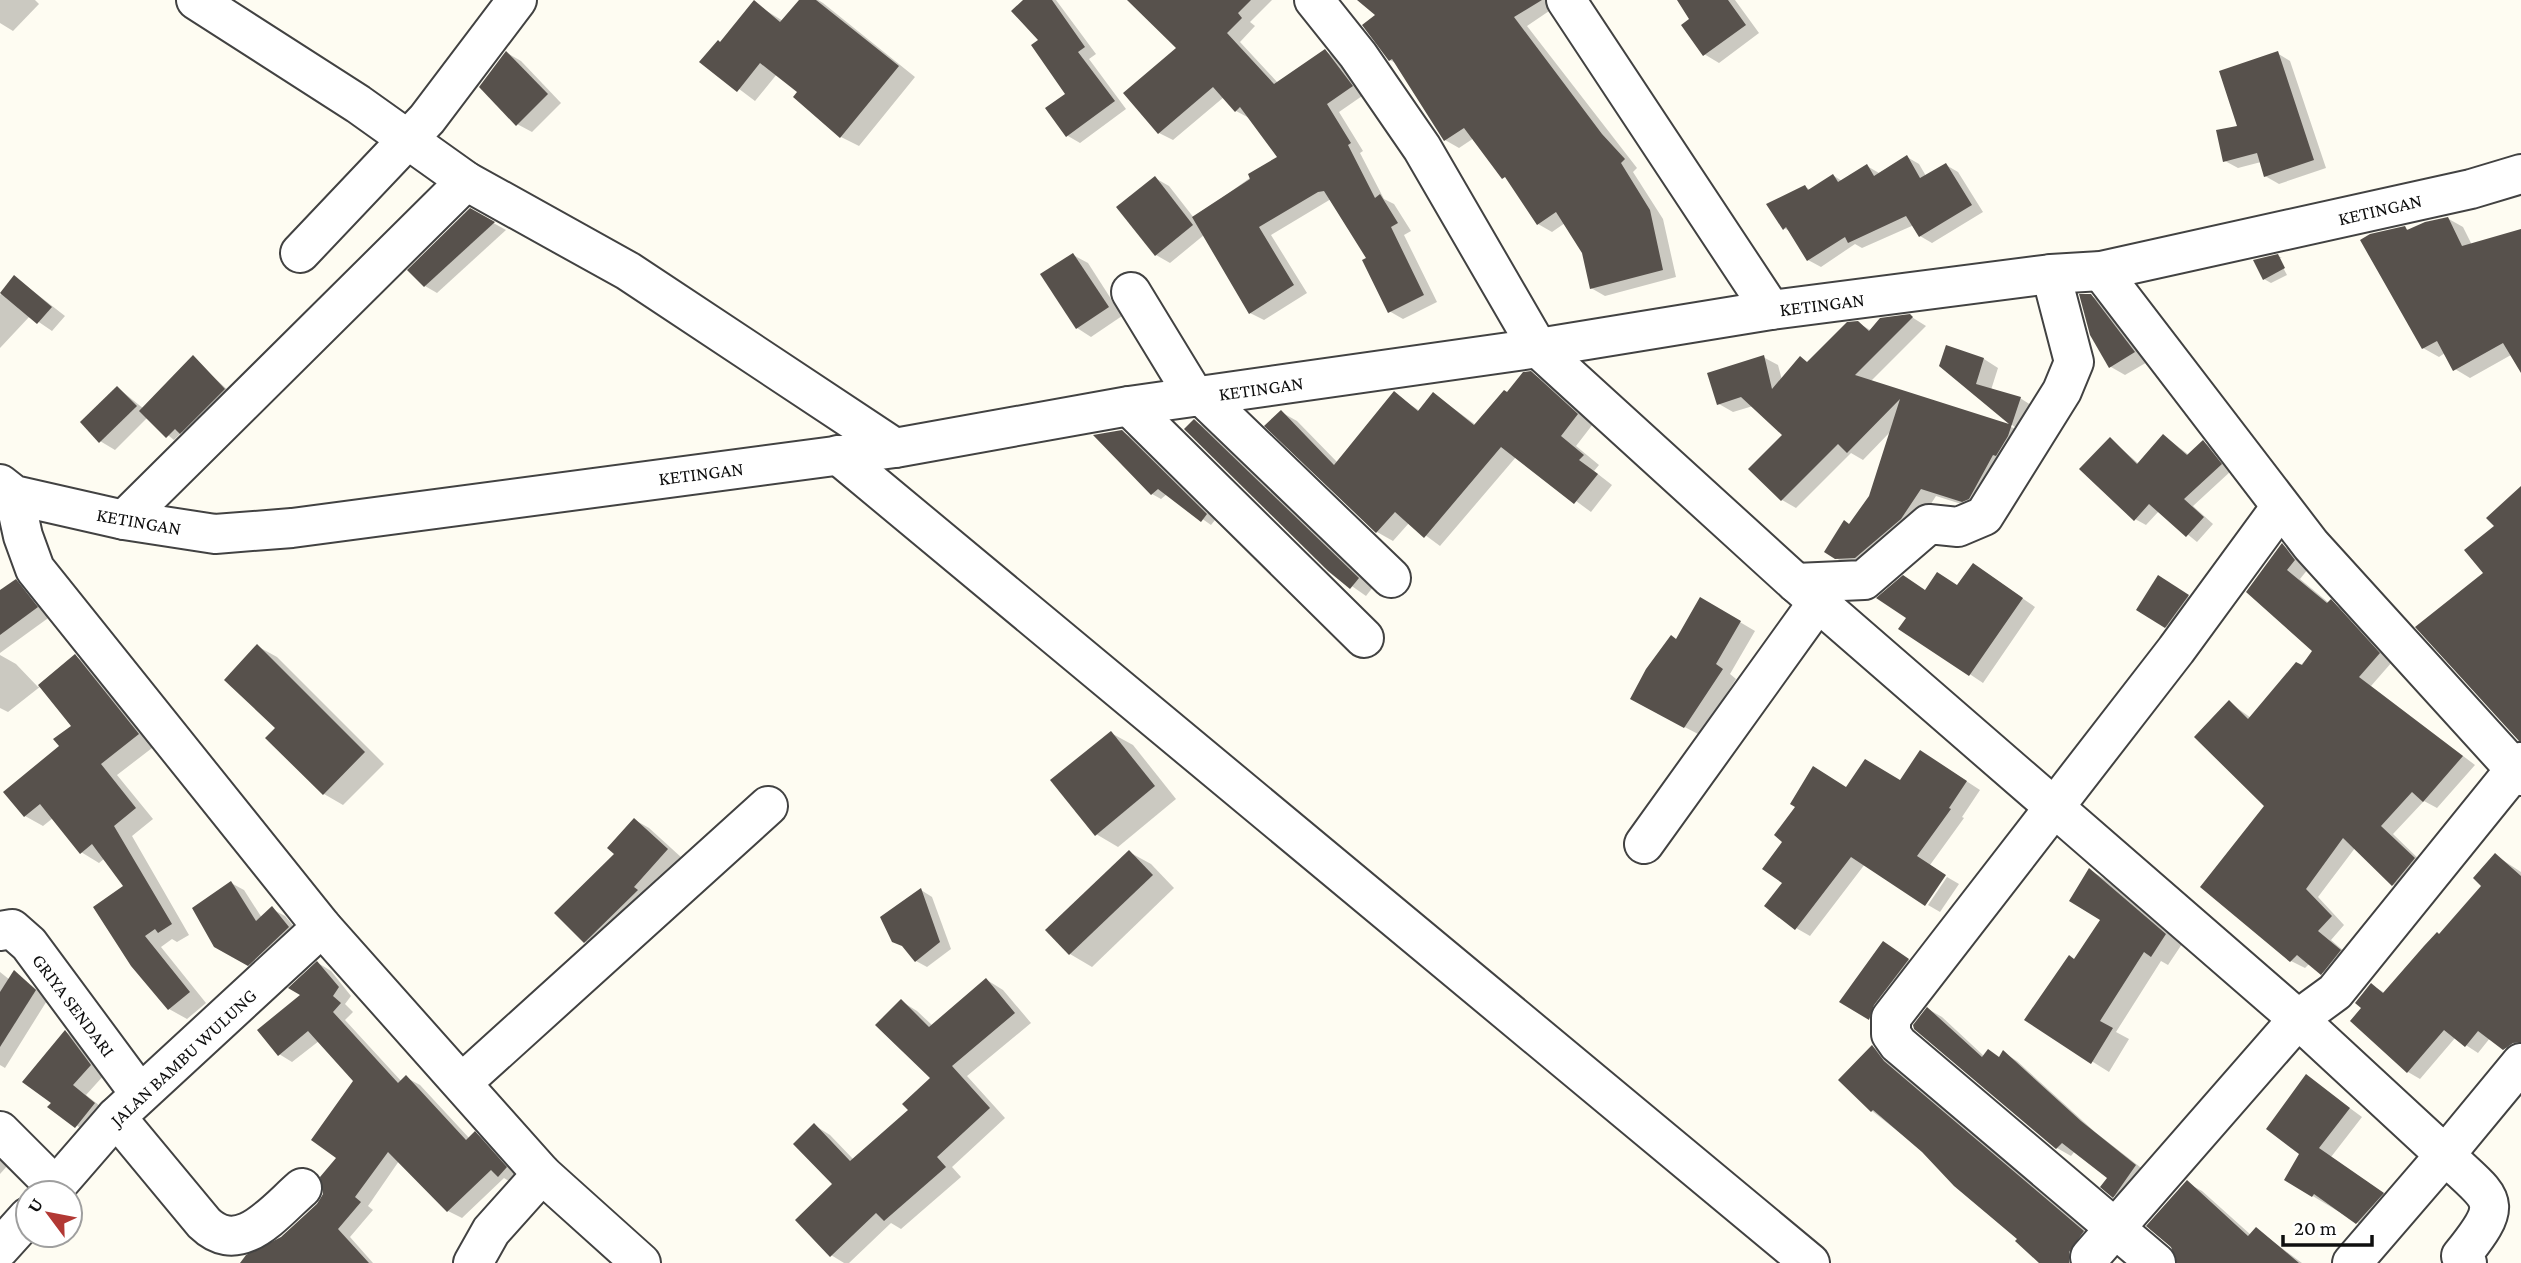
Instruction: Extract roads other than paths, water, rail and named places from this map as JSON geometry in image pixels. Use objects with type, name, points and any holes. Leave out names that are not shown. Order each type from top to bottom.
[{"type":"street","points":[[196,0],[409,140],[466,181],[628,271],[895,448]]},
{"type":"street","points":[[300,253],[409,140],[517,0]]},
{"type":"street","points":[[1314,0],[1358,55],[1422,148],[1538,348],[1807,592],[2298,1019],[2489,1197],[2491,1212],[2485,1226],[2461,1261]]},
{"type":"street","points":[[1566,0],[1771,310]]},
{"type":"street","name":"KETINGAN","points":[[7,489],[124,520],[215,534],[292,528],[895,448],[1129,406],[1538,348],[1771,310],[2051,274],[2101,271],[2471,189],[2521,174]]},
{"type":"street","points":[[124,520],[466,181]]},
{"type":"street","points":[[2101,271],[2280,508],[2519,769],[2335,992],[2298,1019],[2102,1243]]},
{"type":"street","points":[[1644,844],[1807,592],[1864,580],[1929,524],[1958,527],[1984,516],[2062,391],[2074,362],[2051,274]]},
{"type":"street","points":[[1130,292],[1198,397],[1391,578]]},
{"type":"street","points":[[1129,406],[1364,638]]},
{"type":"street","points":[[838,455],[1810,1263]]},
{"type":"street","points":[[7,489],[35,569],[322,927],[463,1082],[542,1174],[641,1263]]},
{"type":"street","points":[[2156,1263],[2102,1243],[1898,1044],[1889,1026],[1891,1018],[2056,806],[2280,508]]},
{"type":"street","points":[[463,1082],[768,806]]},
{"type":"street","name":"JALAN BAMBU WULUNG","points":[[63,1179],[128,1106],[322,927]]},
{"type":"street","name":"GRIYA SENDARI","points":[[0,931],[12,929],[29,944],[128,1106]]},
{"type":"street","points":[[2352,1263],[2521,1063]]},
{"type":"street","points":[[128,1106],[204,1223],[221,1235],[231,1238],[250,1233],[302,1188]]},
{"type":"street","points":[[0,1131],[43,1179]]},
{"type":"street","points":[[473,1263],[491,1231],[542,1174]]},
{"type":"street","points":[[0,1248],[14,1232]]}]
